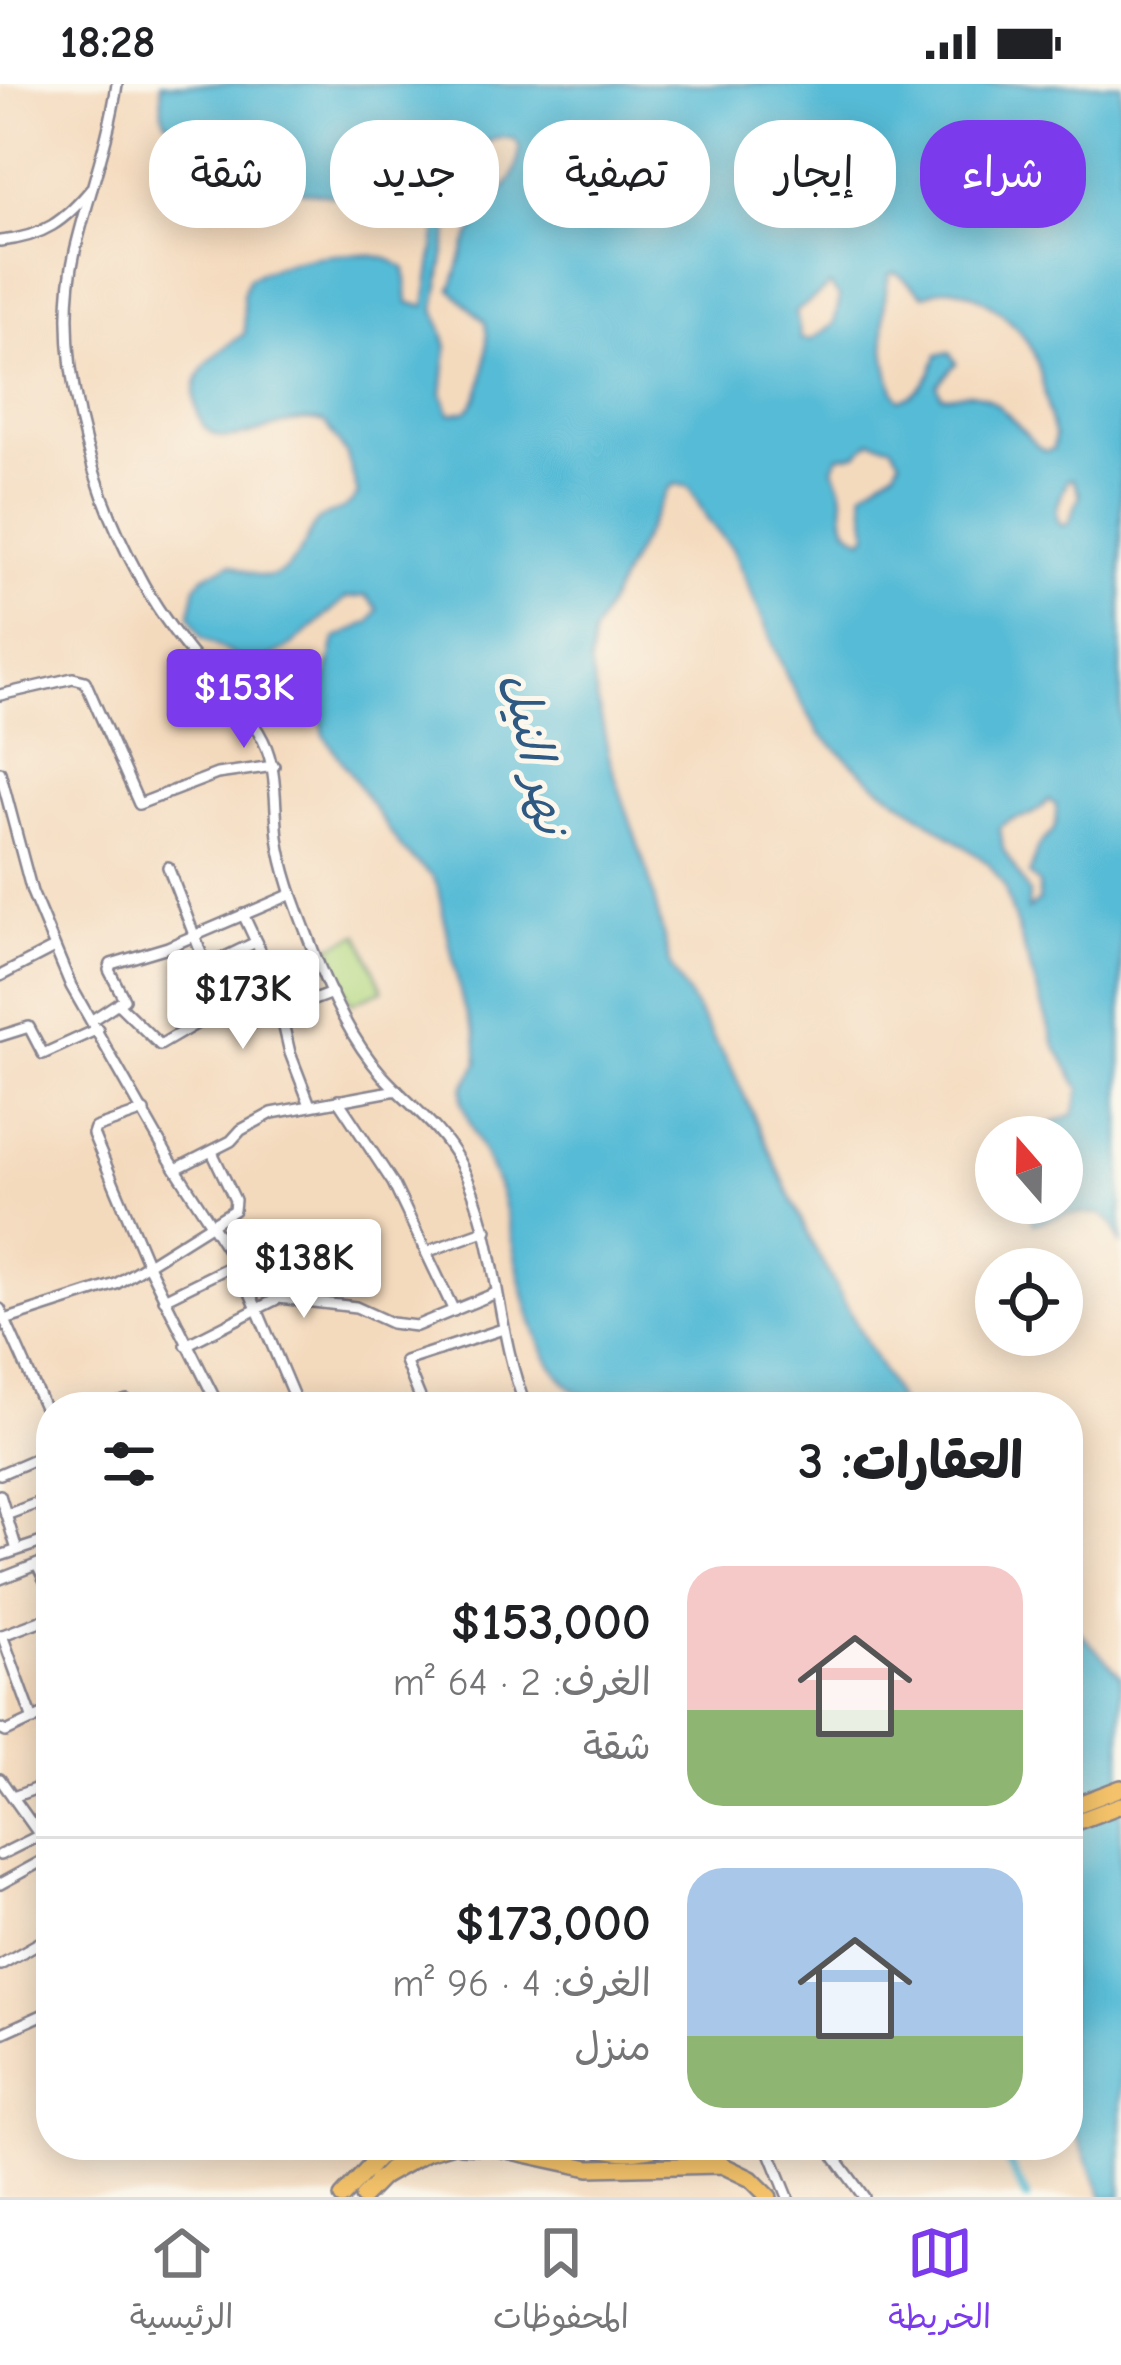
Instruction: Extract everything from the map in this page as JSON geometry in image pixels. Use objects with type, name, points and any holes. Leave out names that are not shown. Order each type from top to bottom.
[{"type":"main road","points":[[1083,1802],[1121,1788]]},
{"type":"main road","points":[[1083,1819],[1121,1805]]},
{"type":"main road","points":[[342,2197],[376,2160]]},
{"type":"main road","points":[[363,2197],[398,2160]]},
{"type":"main road","points":[[377,2180],[413,2160]]},
{"type":"main road","points":[[552,2160],[589,2168],[722,2165],[752,2179],[769,2197]]},
{"type":"street","points":[[117,84],[68,298],[75,395],[91,462],[137,573],[200,664],[243,706],[274,766],[278,838],[292,894],[361,1048],[449,1143],[487,1230],[503,1329],[522,1392]]},
{"type":"street","points":[[0,241],[25,239],[58,224],[96,184]]},
{"type":"street","points":[[0,694],[73,678],[85,681],[139,804],[217,774],[274,766]]},
{"type":"street","points":[[0,772],[32,892],[54,948],[176,1169],[237,1263],[292,1392]]},
{"type":"street","points":[[168,867],[223,1004],[242,1029],[332,992]]},
{"type":"street","points":[[0,1036],[29,1027],[43,1054],[95,1024],[124,999],[109,970],[111,964],[161,950],[292,894]]},
{"type":"street","points":[[243,914],[272,976],[290,1053],[310,1105]]},
{"type":"street","points":[[206,966],[256,942]]},
{"type":"street","points":[[0,976],[54,948]]},
{"type":"street","points":[[118,1004],[160,1045],[272,976]]},
{"type":"street","points":[[176,1169],[272,1113],[397,1090]]},
{"type":"street","points":[[338,1100],[388,1173],[454,1311]]},
{"type":"street","points":[[144,1111],[92,1130],[148,1265],[211,1392]]},
{"type":"street","points":[[37,1392],[2,1314],[108,1287],[211,1225],[236,1205],[212,1152]]},
{"type":"street","points":[[429,1251],[487,1230]]},
{"type":"street","points":[[164,1299],[237,1263]]},
{"type":"street","points":[[186,1346],[279,1298],[356,1307],[400,1325],[416,1326],[496,1293]]},
{"type":"street","points":[[416,1326],[425,1354]]},
{"type":"street","points":[[418,1392],[405,1361],[503,1329]]},
{"type":"street","points":[[0,1474],[36,1458]]},
{"type":"street","points":[[0,1495],[17,1550]]},
{"type":"street","points":[[3,1511],[36,1502]]},
{"type":"street","points":[[0,1556],[36,1544]]},
{"type":"street","points":[[0,1579],[36,1564]]},
{"type":"street","points":[[33,1720],[1,1635],[36,1622]]},
{"type":"street","points":[[0,1729],[6,1732],[36,1719]]},
{"type":"street","points":[[0,1779],[36,1833]]},
{"type":"street","points":[[0,1809],[36,1789]]},
{"type":"street","points":[[0,1856],[36,1837]]},
{"type":"street","points":[[0,1885],[36,1860]]},
{"type":"street","points":[[0,1965],[36,1946]]},
{"type":"street","points":[[0,2034],[36,2018]]},
{"type":"street","points":[[773,2160],[788,2197]]},
{"type":"street","points":[[837,2160],[864,2197]]},
{"type":"green space","points":[[359,934],[383,990],[351,1003],[327,948]]},
{"type":"water","name":"نهر النيل","points":[[161,84],[1121,84],[1121,1246],[1113,1224],[1101,1214],[1083,1214],[1083,1116],[1069,1116],[1074,1114],[1080,1089],[1054,1043],[1004,886],[988,863],[873,782],[820,734],[788,679],[732,548],[709,522],[689,487],[675,484],[668,489],[593,634],[590,665],[610,761],[648,874],[671,967],[733,1071],[813,1245],[894,1392],[683,1392],[673,1384],[636,1392],[579,1392],[555,1370],[529,1311],[499,1188],[462,1101],[463,1088],[478,1063],[476,1035],[463,1005],[437,885],[402,849],[324,735],[319,710],[335,639],[371,621],[378,609],[366,596],[346,598],[292,645],[254,667],[202,637],[190,615],[196,586],[204,576],[231,564],[263,576],[280,573],[295,559],[318,521],[358,494],[347,455],[325,423],[307,420],[232,437],[216,435],[204,426],[196,406],[197,382],[208,363],[245,333],[243,295],[248,279],[305,259],[372,256],[405,269],[408,303],[425,306],[437,228],[449,228],[435,308],[447,347],[442,394],[450,414],[466,411],[478,394],[484,370],[485,322],[451,289],[476,228],[499,228],[499,196],[515,172],[519,145],[514,139],[499,137],[499,120],[330,120],[330,195],[306,192],[306,120],[165,120]],"holes":[[[890,273],[897,273],[924,295],[951,288],[975,296],[1019,331],[1037,362],[1055,436],[1053,449],[1045,451],[1036,445],[999,406],[981,395],[941,395],[937,385],[956,363],[949,352],[937,355],[918,389],[899,399],[889,373],[884,337]],[[830,285],[840,298],[834,324],[811,340],[801,339],[796,312]],[[871,441],[891,445],[900,459],[895,469],[863,491],[868,533],[863,539],[845,523],[841,486],[833,467],[839,456],[857,454]],[[1073,479],[1080,495],[1068,524],[1062,526],[1057,510],[1067,480]],[[1048,800],[1056,805],[1054,830],[1039,846],[1029,874],[1039,884],[1039,901],[1028,910],[1029,893],[1003,849],[1000,827],[1034,813]]]},
{"type":"water","points":[[1083,1636],[1121,1676],[1121,2197],[1103,2197],[1083,2150]]},
{"type":"waterway","points":[[1008,2160],[1026,2197]]}]
